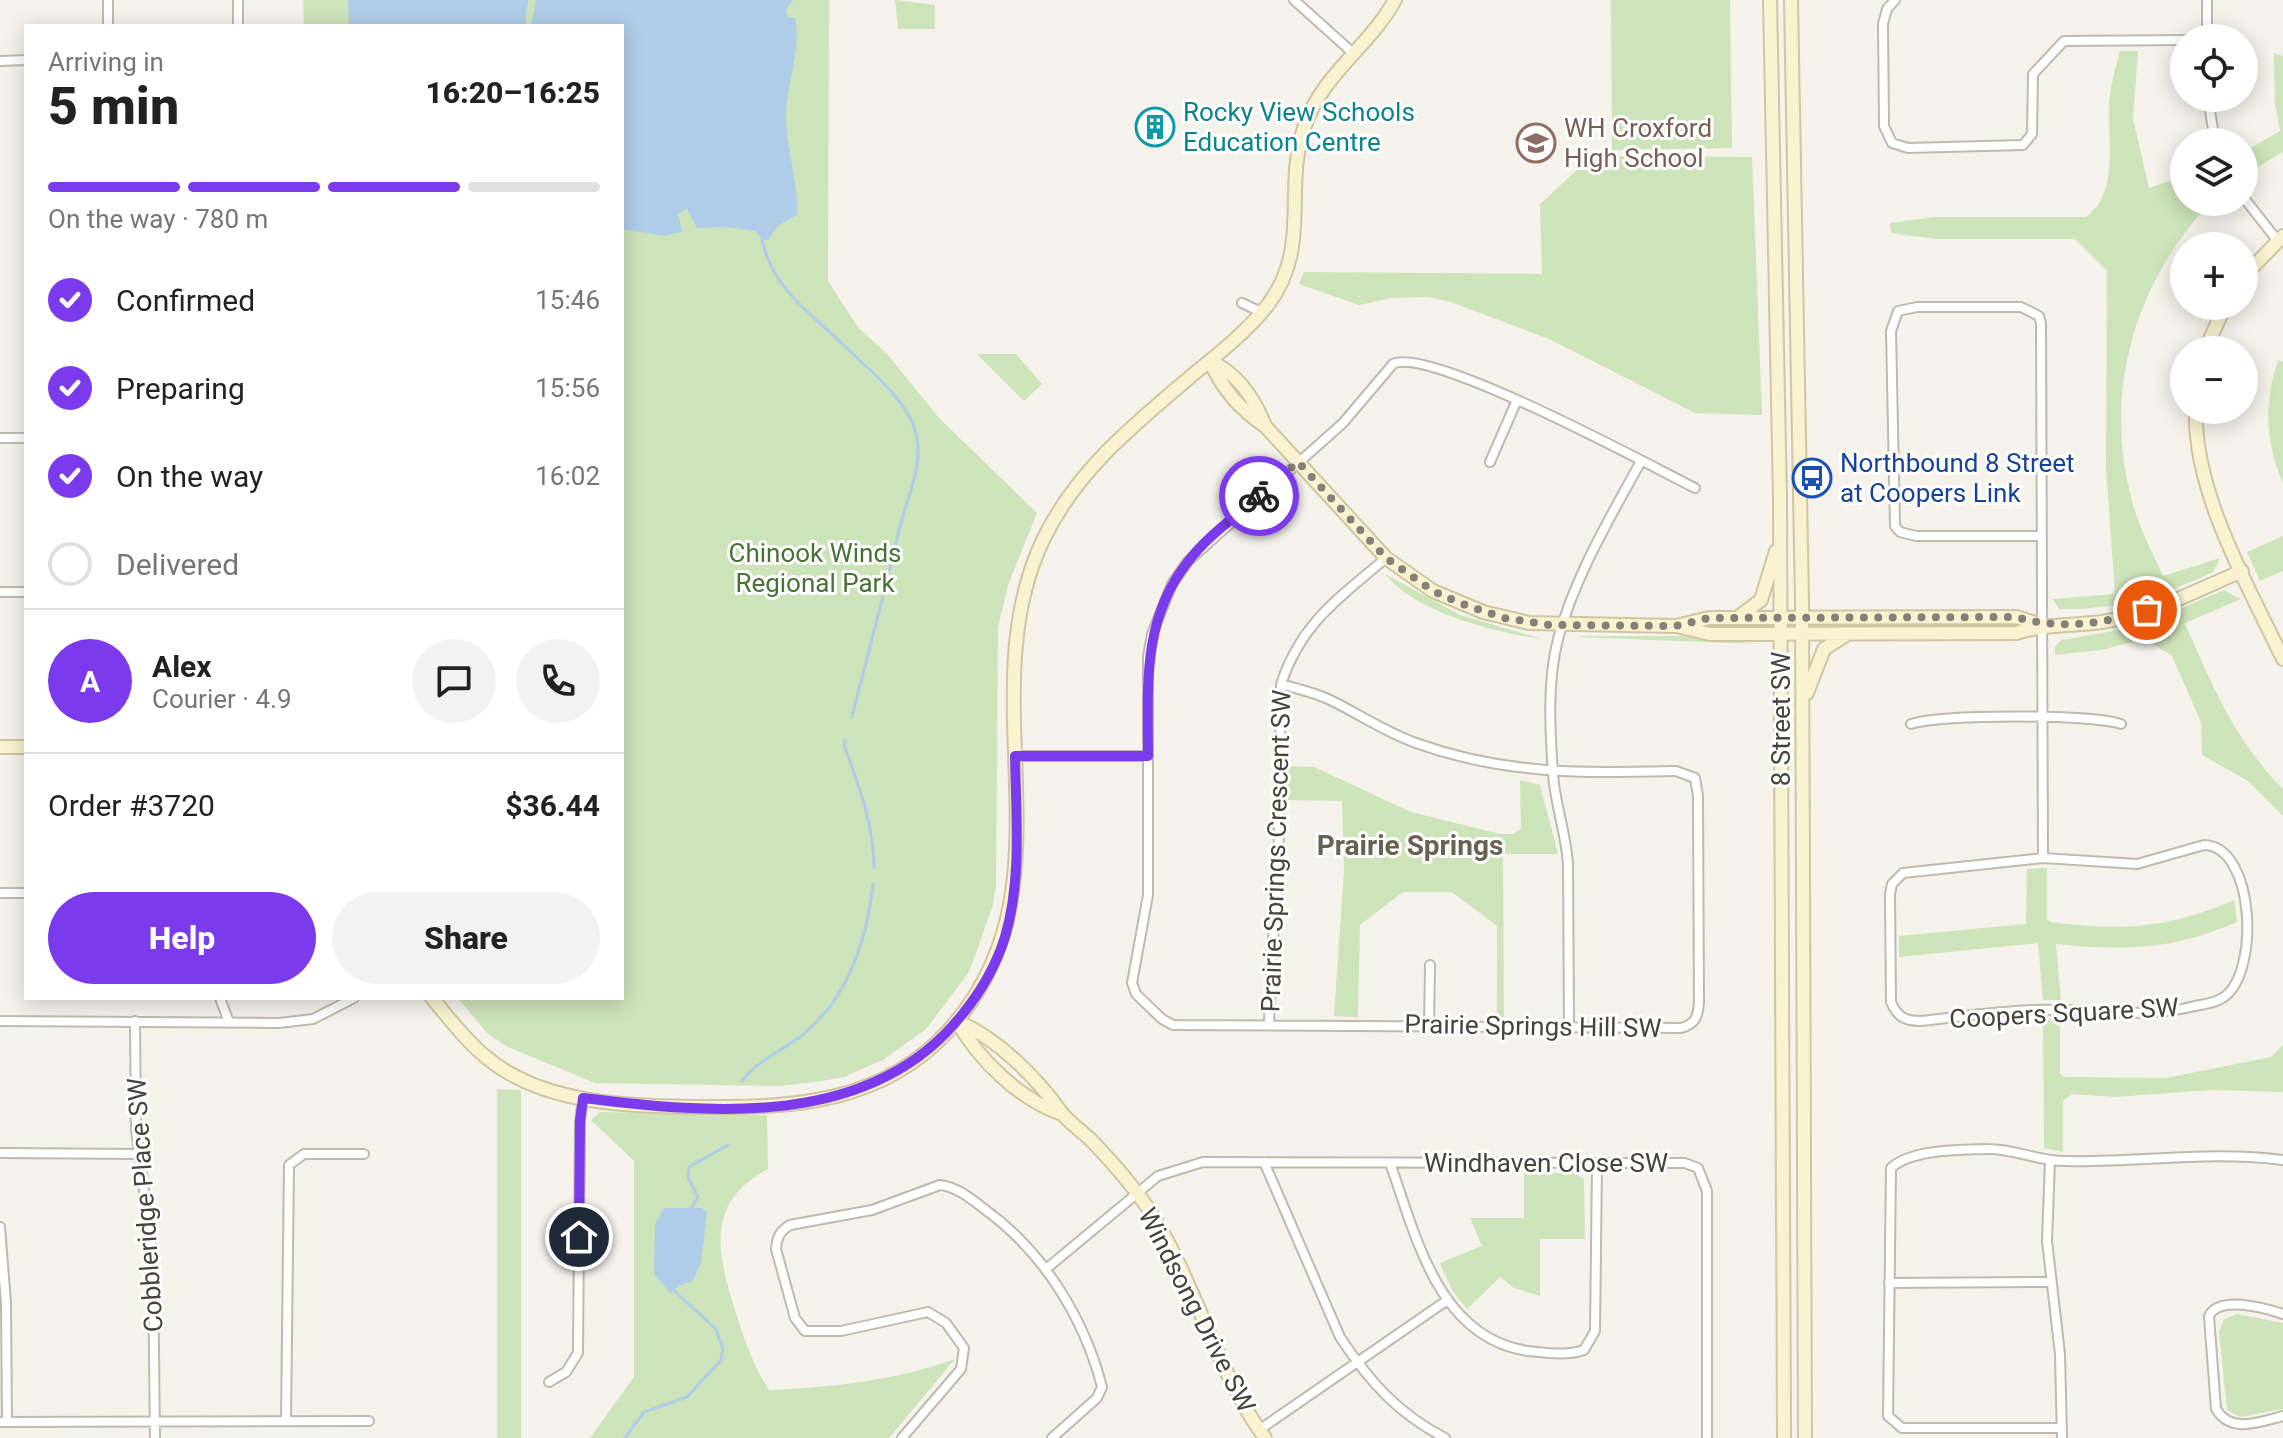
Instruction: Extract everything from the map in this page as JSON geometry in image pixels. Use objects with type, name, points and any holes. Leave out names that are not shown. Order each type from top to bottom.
[{"type":"street","points":[[108,0],[108,24]]},
{"type":"street","points":[[238,0],[238,24]]},
{"type":"street","points":[[1294,0],[1353,53]]},
{"type":"street","points":[[434,1000],[463,1035],[495,1064],[521,1079],[583,1098],[691,1107],[817,1102],[858,1092],[886,1080],[915,1061],[957,1021],[981,988],[1005,936],[1016,860],[1015,643],[1027,583],[1045,537],[1093,465],[1134,424],[1210,361],[1261,312],[1291,259],[1296,230],[1297,154],[1304,128],[1326,84],[1372,36],[1395,0]]},
{"type":"street","name":"8 Street SW","points":[[1770,0],[1781,618],[1784,1438]]},
{"type":"street","name":"8 Street SW","points":[[1791,0],[1802,618],[1805,1438]]},
{"type":"street","points":[[1895,0],[1887,9],[1883,24],[1884,126],[1886,135],[1899,147],[2023,145],[2032,134],[2033,74],[2058,45],[2071,40],[2170,40]]},
{"type":"street","points":[[2207,0],[2207,24]]},
{"type":"street","points":[[0,61],[24,60]]},
{"type":"street","points":[[2258,214],[2280,238],[2258,261]]},
{"type":"street","points":[[1242,303],[1261,312]]},
{"type":"street","points":[[2042,536],[1916,536],[1900,532],[1895,526],[1891,331],[1898,311],[1917,307],[2021,307],[2039,316],[2042,536],[2043,625],[2043,858]]},
{"type":"street","points":[[1210,361],[1230,370],[1257,404],[1265,426],[1386,558],[1433,591],[1504,618],[1563,626],[1676,626],[1699,619],[2016,617],[2043,625]]},
{"type":"street","name":"Prairie Springs Crescent SW","points":[[1386,558],[1306,630],[1291,654],[1281,684],[1278,892],[1271,958],[1269,1024],[1173,1025],[1162,1019],[1133,988],[1132,976],[1148,895],[1148,657],[1152,634],[1172,584],[1205,543],[1365,402],[1400,361],[1416,361],[1517,400]]},
{"type":"street","points":[[1490,462],[1517,400],[1695,488]]},
{"type":"street","points":[[2197,424],[2199,455],[2205,479],[2242,571],[2283,659]]},
{"type":"street","points":[[0,438],[24,438]]},
{"type":"street","points":[[1569,1026],[1567,843],[1553,773],[1552,683],[1563,626],[1577,584],[1641,461]]},
{"type":"street","points":[[1737,618],[1761,600],[1780,536]]},
{"type":"street","points":[[1676,626],[1699,633],[2016,633],[2043,625],[2102,622],[2130,616],[2242,571]]},
{"type":"street","points":[[0,592],[24,592]]},
{"type":"street","points":[[1802,712],[1824,649],[1850,633]]},
{"type":"street","points":[[1281,684],[1330,699],[1389,733],[1445,753],[1493,766],[1553,773]]},
{"type":"street","points":[[1911,724],[1943,718],[2095,719],[2121,724]]},
{"type":"street","points":[[0,747],[24,747]]},
{"type":"street","points":[[1015,756],[1148,756]]},
{"type":"street","name":"Prairie Springs Hill SW","points":[[1269,1024],[1681,1028],[1696,1019],[1698,796],[1695,778],[1676,771],[1553,773]]},
{"type":"street","name":"Coopers Square SW","points":[[2204,845],[2222,850],[2240,881],[2248,914],[2245,952],[2229,993],[2219,1000],[2150,1014],[2037,1010],[1920,1021],[1902,1018],[1891,1002],[1890,894],[1896,878],[1910,870],[2043,858],[2121,865],[2158,861],[2204,845]]},
{"type":"street","points":[[0,893],[24,893]]},
{"type":"street","points":[[1429,1025],[1430,965]]},
{"type":"street","points":[[221,1000],[229,1022]]},
{"type":"street","points":[[0,1021],[229,1022],[313,1019],[350,1000]]},
{"type":"street","name":"Cobbleridge Place SW","points":[[135,1021],[139,1154],[153,1259],[155,1438]]},
{"type":"street","name":"Windsong Drive SW","points":[[957,1021],[983,1033],[1046,1090],[1062,1114],[1092,1141],[1137,1193],[1187,1278],[1258,1435]]},
{"type":"street","points":[[549,1382],[566,1372],[578,1353],[580,1121],[583,1098]]},
{"type":"street","points":[[2050,1160],[2050,1282],[2060,1354],[2062,1433],[1914,1429],[1893,1423],[1888,1416],[1889,1174],[1898,1161],[1990,1149],[2050,1160],[2156,1161],[2230,1156],[2283,1160]]},
{"type":"street","points":[[0,1153],[139,1154]]},
{"type":"street","points":[[286,1421],[289,1165],[304,1154],[364,1154]]},
{"type":"street","name":"Windhaven Close SW","points":[[1046,1269],[1158,1176],[1182,1166],[1203,1162],[1685,1163],[1698,1168],[1706,1181],[1707,1438]]},
{"type":"street","points":[[1264,1162],[1340,1337],[1357,1363],[1396,1408],[1445,1438]]},
{"type":"street","points":[[1390,1163],[1446,1301],[1466,1324],[1499,1343],[1541,1353],[1584,1350],[1595,1331],[1597,1164]]},
{"type":"street","points":[[902,1438],[961,1369],[964,1348],[946,1323],[928,1312],[841,1331],[805,1331],[795,1318],[776,1249],[782,1229],[872,1210],[940,1185],[951,1187],[1002,1221],[1046,1269],[1081,1329],[1102,1387],[1097,1398],[1052,1438]]},
{"type":"street","points":[[0,1227],[6,1303],[3,1422],[369,1421]]},
{"type":"street","points":[[1889,1283],[2050,1282]]},
{"type":"street","points":[[1258,1435],[1446,1301]]},
{"type":"street","points":[[2283,1314],[2232,1305],[2219,1306],[2209,1316],[2216,1409],[2221,1417],[2230,1424],[2242,1425],[2283,1416]]},
{"type":"green space","name":"Chinook Winds Regional Park","points":[[303,0],[829,0],[828,281],[857,326],[887,354],[940,419],[1037,513],[1008,585],[998,627],[996,885],[993,905],[969,972],[926,1029],[883,1060],[844,1077],[780,1086],[595,1083],[508,1047],[487,1033],[460,1000],[624,1000],[624,24],[304,24]]},
{"type":"green space","points":[[895,0],[935,5],[935,29],[898,29]]},
{"type":"green space","points":[[1611,0],[1730,0],[1732,148],[1612,150]]},
{"type":"green space","points":[[2120,51],[2138,51],[2133,119],[2149,188],[2170,181],[2170,216],[2199,216],[2186,232],[2170,232],[2170,255],[2143,308],[2130,348],[2123,388],[2121,430],[2126,472],[2136,514],[2163,576],[2220,558],[2213,572],[2157,595],[2100,607],[2059,609],[2053,599],[2115,594],[2106,466],[2107,271],[2075,239],[1936,239],[1891,233],[1890,223],[1934,217],[2086,217],[2097,206],[2108,177],[2109,110]]},
{"type":"green space","points":[[2274,53],[2283,56],[2283,152],[2258,167],[2258,144],[2280,131],[2275,103]]},
{"type":"green space","points":[[1592,156],[1752,157],[1762,415],[1695,413],[1549,339],[1451,302],[1427,297],[1392,298],[1359,305],[1299,284],[1304,272],[1542,274],[1540,204]]},
{"type":"green space","points":[[977,354],[1016,354],[1042,384],[1024,401]]},
{"type":"green space","points":[[2278,360],[2283,362],[2283,483],[2273,453],[2268,422],[2270,392]]},
{"type":"green space","points":[[2283,536],[2283,571],[2260,581],[2247,552]]},
{"type":"green space","points":[[1385,574],[1460,615],[1542,639],[1479,626],[1436,610],[1399,588]]},
{"type":"green space","points":[[2224,590],[2241,599],[2185,623],[2238,732],[2283,789],[2283,816],[2248,781],[2202,755],[2201,722],[2172,656],[2145,639],[2101,650],[2055,655],[2055,647],[2061,640],[2137,627]]},
{"type":"green space","points":[[1582,636],[1677,636],[1757,644],[1576,637]]},
{"type":"green space","points":[[1287,766],[1314,767],[1411,812],[1500,834],[1514,834],[1521,829],[1520,780],[1540,785],[1558,854],[1503,854],[1504,1017],[1497,1017],[1497,926],[1452,892],[1403,892],[1360,925],[1358,1017],[1334,1016],[1344,872],[1342,801],[1287,800]]},
{"type":"green space","points":[[2047,868],[2047,919],[2050,922],[2122,927],[2144,925],[2187,917],[2234,900],[2237,922],[2191,938],[2148,946],[2056,944],[2061,1000],[2043,1000],[2038,943],[1899,957],[1899,936],[2026,924],[2027,869]]},
{"type":"green space","points":[[2043,1019],[2060,1020],[2060,1073],[2064,1077],[2166,1078],[2271,1057],[2283,1045],[2283,1092],[2211,1090],[2114,1097],[2072,1094],[2063,1101],[2063,1152],[2044,1148]]},
{"type":"green space","points":[[497,1089],[521,1090],[521,1438],[497,1438]]},
{"type":"green space","points":[[600,1112],[767,1115],[768,1169],[748,1182],[734,1197],[725,1213],[721,1230],[724,1269],[745,1341],[769,1390],[864,1382],[955,1359],[889,1438],[590,1438],[634,1377],[634,1161],[591,1120]]},
{"type":"green space","points":[[1524,1173],[1574,1173],[1584,1179],[1585,1239],[1540,1239],[1540,1296],[1514,1288],[1500,1277],[1467,1309],[1452,1290],[1440,1263],[1482,1246],[1470,1218],[1524,1218]]},
{"type":"green space","points":[[2237,1314],[2283,1323],[2283,1409],[2240,1417],[2227,1410],[2219,1331],[2224,1319]]},
{"type":"water","points":[[348,0],[528,0],[525,24],[349,24]]},
{"type":"water","points":[[536,0],[793,0],[786,10],[788,17],[795,18],[797,42],[786,116],[797,215],[779,225],[768,240],[762,240],[756,231],[726,227],[697,228],[687,209],[678,214],[682,232],[664,236],[624,229],[624,24],[531,24]]},
{"type":"water","points":[[664,1208],[702,1208],[707,1212],[701,1263],[693,1281],[678,1286],[671,1294],[654,1274],[655,1224]]},
{"type":"waterway","points":[[762,240],[768,259],[786,289],[895,396],[914,427],[917,441],[914,481],[901,521],[852,717]]},
{"type":"waterway","points":[[845,740],[868,821],[874,868]]},
{"type":"waterway","points":[[742,1081],[762,1062],[801,1036],[831,1005],[860,947],[873,884]]},
{"type":"waterway","points":[[690,1210],[698,1197],[688,1177],[689,1167],[728,1145]]},
{"type":"waterway","points":[[625,1438],[644,1412],[687,1397],[721,1360],[723,1349],[716,1329],[673,1290]]},
{"type":"way so far","points":[[1259,496],[1298,462],[1353,526],[1412,578],[1433,591],[1483,612],[1529,623],[1676,626],[1709,618],[2016,617],[2043,625],[2102,622],[2147,610]]},
{"type":"place","name":"Rocky View Schools Education Centre","points":[[1155,127]]},
{"type":"place","name":"WH Croxford High School","points":[[1536,143]]},
{"type":"place","name":"Northbound 8 Street at Coopers Link","points":[[1812,478]]},
{"type":"district","name":"Prairie Springs","points":[[1410,845]]},
{"type":"route","points":[[579,1237],[583,1098],[705,1107],[817,1102],[858,1092],[886,1080],[941,1039],[981,988],[996,962],[1005,936],[1016,860],[1015,756],[1148,756],[1148,657],[1161,608],[1172,584],[1188,561],[1259,496]]}]
